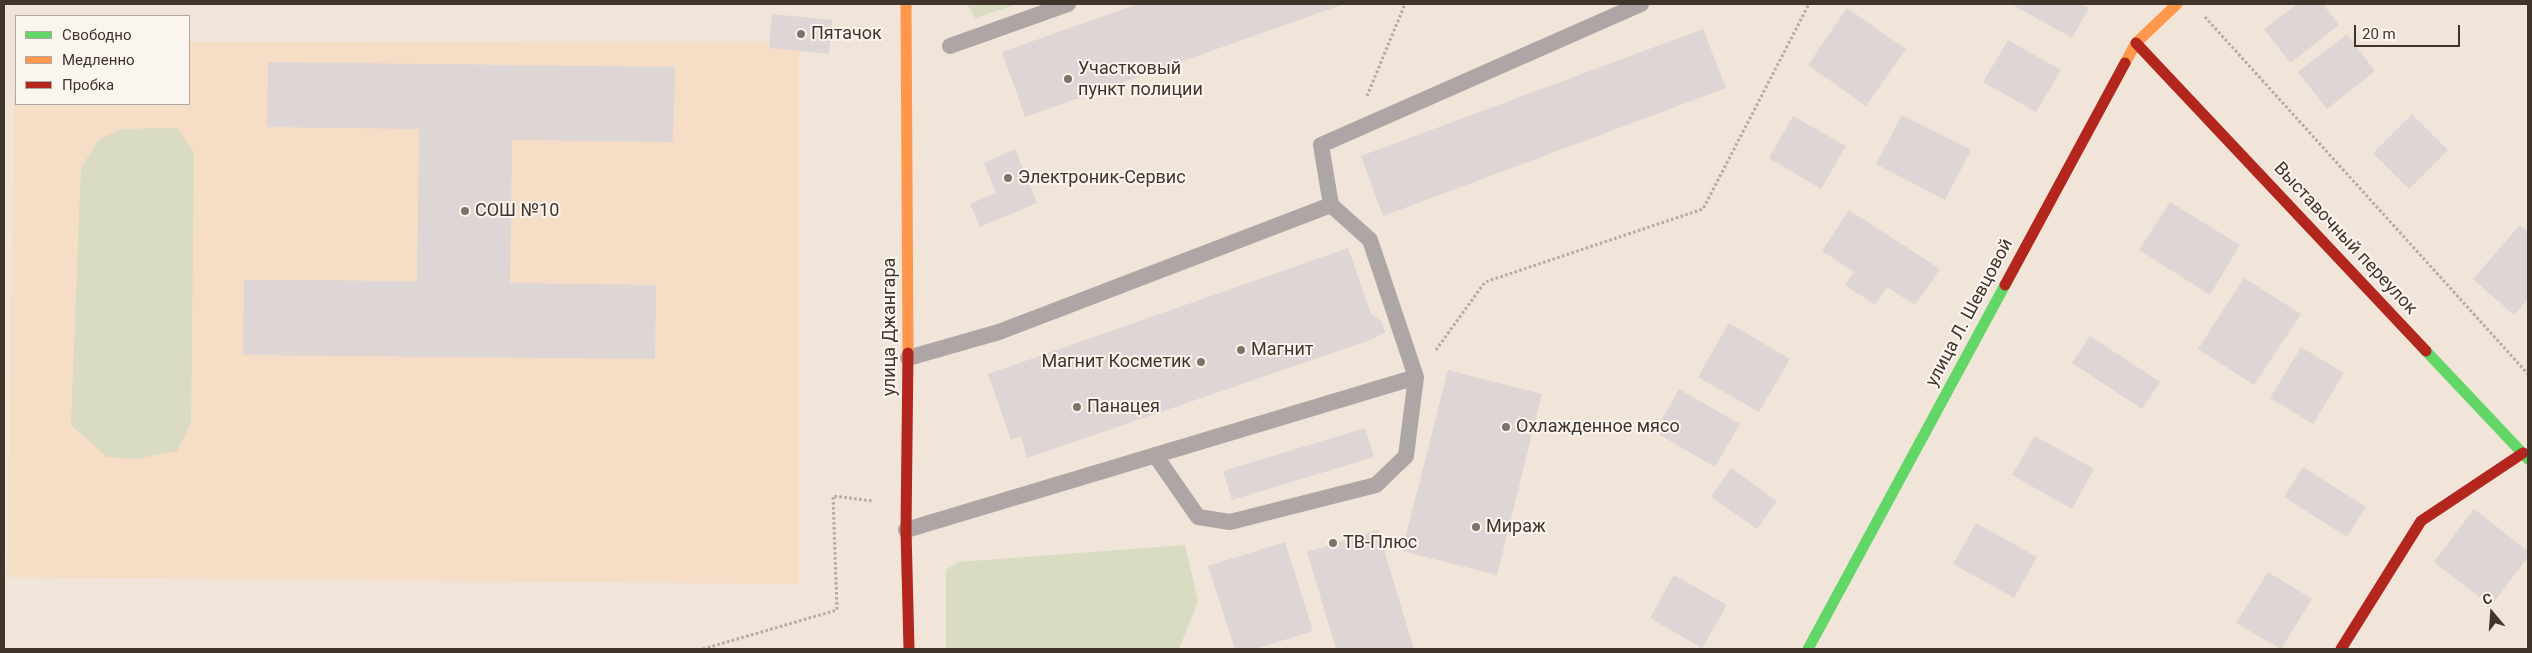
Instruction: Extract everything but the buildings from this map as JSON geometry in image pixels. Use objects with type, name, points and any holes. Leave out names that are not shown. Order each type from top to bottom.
[{"type":"street","name":"улица Джангара","points":[[906,4],[908,358],[908,504],[906,530],[909,649]]},
{"type":"street","name":"улица Л. Шевцовой","points":[[1808,649],[2136,43],[2177,4]]},
{"type":"street","name":"Выставочный переулок","points":[[2136,43],[2526,456]]},
{"type":"street","points":[[2341,649],[2421,521],[2526,456]]},
{"type":"lane","points":[[950,46],[1068,4]]},
{"type":"lane","points":[[1155,455],[1198,517],[1230,522],[1376,484],[1406,456],[1416,377],[1370,240],[1331,205],[1321,145],[1641,4]]},
{"type":"lane","points":[[908,358],[999,332],[1331,205]]},
{"type":"lane","points":[[906,530],[1416,377]]},
{"type":"path","points":[[1353,131],[1405,4]]},
{"type":"path","points":[[1416,377],[1485,282],[1703,209],[1809,4]]},
{"type":"path","points":[[2200,11],[2528,374]]},
{"type":"path","points":[[703,649],[837,610],[833,496],[908,504]]},
{"type":"shaded area","points":[[15,42],[15,105],[190,105],[190,42],[799,43],[799,584],[7,577]]},
{"type":"green space","points":[[967,4],[1017,4],[975,18]]},
{"type":"green space","points":[[177,128],[194,152],[191,423],[177,451],[136,459],[107,457],[71,425],[81,168],[99,139],[121,129]]},
{"type":"green space","points":[[1185,545],[1198,601],[1179,649],[946,649],[946,570],[958,562]]},
{"type":"traffic: fast","points":[[1808,649],[2005,285]]},
{"type":"traffic: fast","points":[[2426,351],[2528,459]]},
{"type":"traffic: slow","points":[[906,4],[908,353]]},
{"type":"traffic: slow","points":[[2125,63],[2136,43],[2177,4]]},
{"type":"traffic: jam","points":[[2136,43],[2426,351]]},
{"type":"traffic: jam","points":[[2005,285],[2125,63]]},
{"type":"traffic: jam","points":[[908,353],[906,530],[909,649]]},
{"type":"traffic: jam","points":[[2341,649],[2421,521],[2523,453]]},
{"type":"place","name":"Пятачок","points":[[801,34]]},
{"type":"place","name":"Участковый пункт полиции","points":[[1068,79]]},
{"type":"place","name":"Электроник-Сервис","points":[[1008,178]]},
{"type":"place","name":"СОШ №10","points":[[465,211]]},
{"type":"place","name":"Магнит","points":[[1241,350]]},
{"type":"place","name":"Магнит Косметик","points":[[1201,362]]},
{"type":"place","name":"Панацея","points":[[1077,407]]},
{"type":"place","name":"Охлажденное мясо","points":[[1506,427]]},
{"type":"place","name":"Мираж","points":[[1476,527]]},
{"type":"place","name":"ТВ-Плюс","points":[[1333,543]]}]
